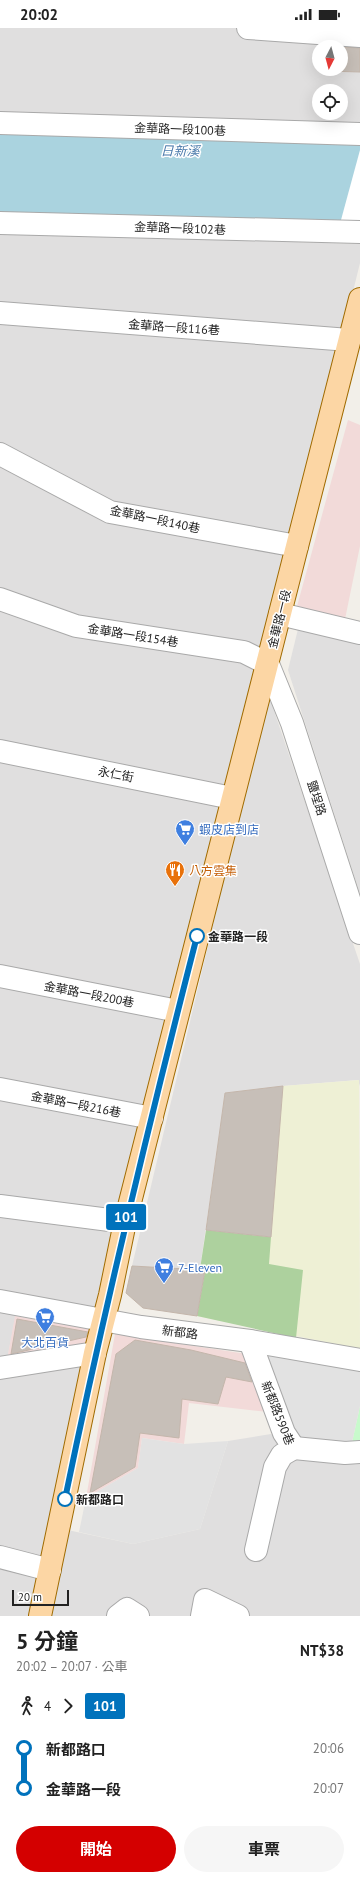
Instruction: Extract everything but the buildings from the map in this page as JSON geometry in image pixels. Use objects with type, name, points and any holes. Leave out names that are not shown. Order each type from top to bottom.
[{"type":"main road","name":"金華路一段","points":[[40,1616],[95,1353],[110,1295],[125,1222],[360,299]]},
{"type":"street","points":[[248,28],[360,36]]},
{"type":"street","name":"金華路一段100巷","points":[[0,124],[360,134]]},
{"type":"street","name":"金華路一段102巷","points":[[0,223],[360,232]]},
{"type":"street","name":"金華路一段116巷","points":[[0,313],[349,340]]},
{"type":"street","name":"金華路一段140巷","points":[[0,454],[110,512],[297,546]]},
{"type":"street","name":"金華路一段154巷","points":[[0,599],[76,626],[244,652],[268,664]]},
{"type":"street","points":[[280,614],[360,633]]},
{"type":"street","name":"鹽埕路","points":[[268,664],[298,738],[360,933]]},
{"type":"street","name":"永仁街","points":[[0,750],[232,798]]},
{"type":"street","name":"金華路一段200巷","points":[[0,976],[178,1011]]},
{"type":"street","name":"金華路一段216巷","points":[[0,1089],[152,1118]]},
{"type":"street","points":[[0,1206],[125,1222]]},
{"type":"street","name":"新都路","points":[[0,1301],[141,1327],[250,1341],[360,1360]]},
{"type":"street","name":"新都路590巷","points":[[250,1341],[284,1433],[294,1448],[282,1455],[275,1467],[256,1550]]},
{"type":"street","points":[[0,1368],[95,1353]]},
{"type":"street","points":[[294,1448],[345,1453],[360,1452]]},
{"type":"street","points":[[0,1558],[50,1570]]},
{"type":"street","points":[[202,1616],[205,1600],[238,1616]]},
{"type":"street","points":[[118,1616],[127,1609],[138,1616]]},
{"type":"shaded area","points":[[0,28],[360,28],[360,191],[0,181]]},
{"type":"shaded area","points":[[0,233],[360,244],[360,263],[260,670],[96,1312],[19,1298],[5,1371],[83,1364],[49,1526],[133,1544],[200,1529],[228,1441],[271,1434],[295,1453],[360,1457],[360,1616],[0,1616]]},
{"type":"shaded area","points":[[348,420],[360,425],[360,546],[344,624],[296,610]]},
{"type":"shaded area","points":[[299,625],[360,642],[360,894],[288,670]]},
{"type":"shaded area","points":[[268,693],[360,964],[360,1086],[358,1080],[283,1086],[225,1093],[200,1269],[132,1266]]},
{"type":"shaded area","points":[[15,1316],[89,1329],[85,1346],[7,1360]]},
{"type":"shaded area","points":[[115,1334],[247,1354],[268,1412],[189,1403],[184,1444],[142,1438],[138,1468],[86,1498]]},
{"type":"shaded area","points":[[259,1350],[360,1366],[360,1406],[351,1447],[299,1443]]},
{"type":"shaded area","points":[[142,1438],[184,1444],[228,1441],[200,1529],[133,1544],[79,1532],[86,1498],[138,1468]]},
{"type":"green space","points":[[359,1080],[360,1349],[197,1316],[205,1271],[200,1269],[271,1237],[283,1086]]},
{"type":"green space","points":[[206,1230],[271,1237],[269,1264],[303,1270],[296,1338],[197,1316],[205,1271],[200,1269]]},
{"type":"green space","points":[[360,1406],[360,1446],[351,1447]]},
{"type":"water","name":"日新溪","points":[[0,132],[360,141],[360,227],[0,216]]},
{"type":"pier","points":[[360,150],[360,232],[338,231]]},
{"type":"bus line","name":"101","points":[[65,1499],[95,1353],[110,1295],[125,1222],[197,936]]},
{"type":"place","name":"蝦皮店到店","points":[[185,846]]},
{"type":"place","name":"八方雲集","points":[[175,887]]},
{"type":"place","name":"金華路一段","points":[[197,936]]},
{"type":"place","name":"7-Eleven","points":[[164,1284]]},
{"type":"place","name":"大北百貨","points":[[45,1334]]},
{"type":"place","name":"新都路口","points":[[65,1499]]}]
